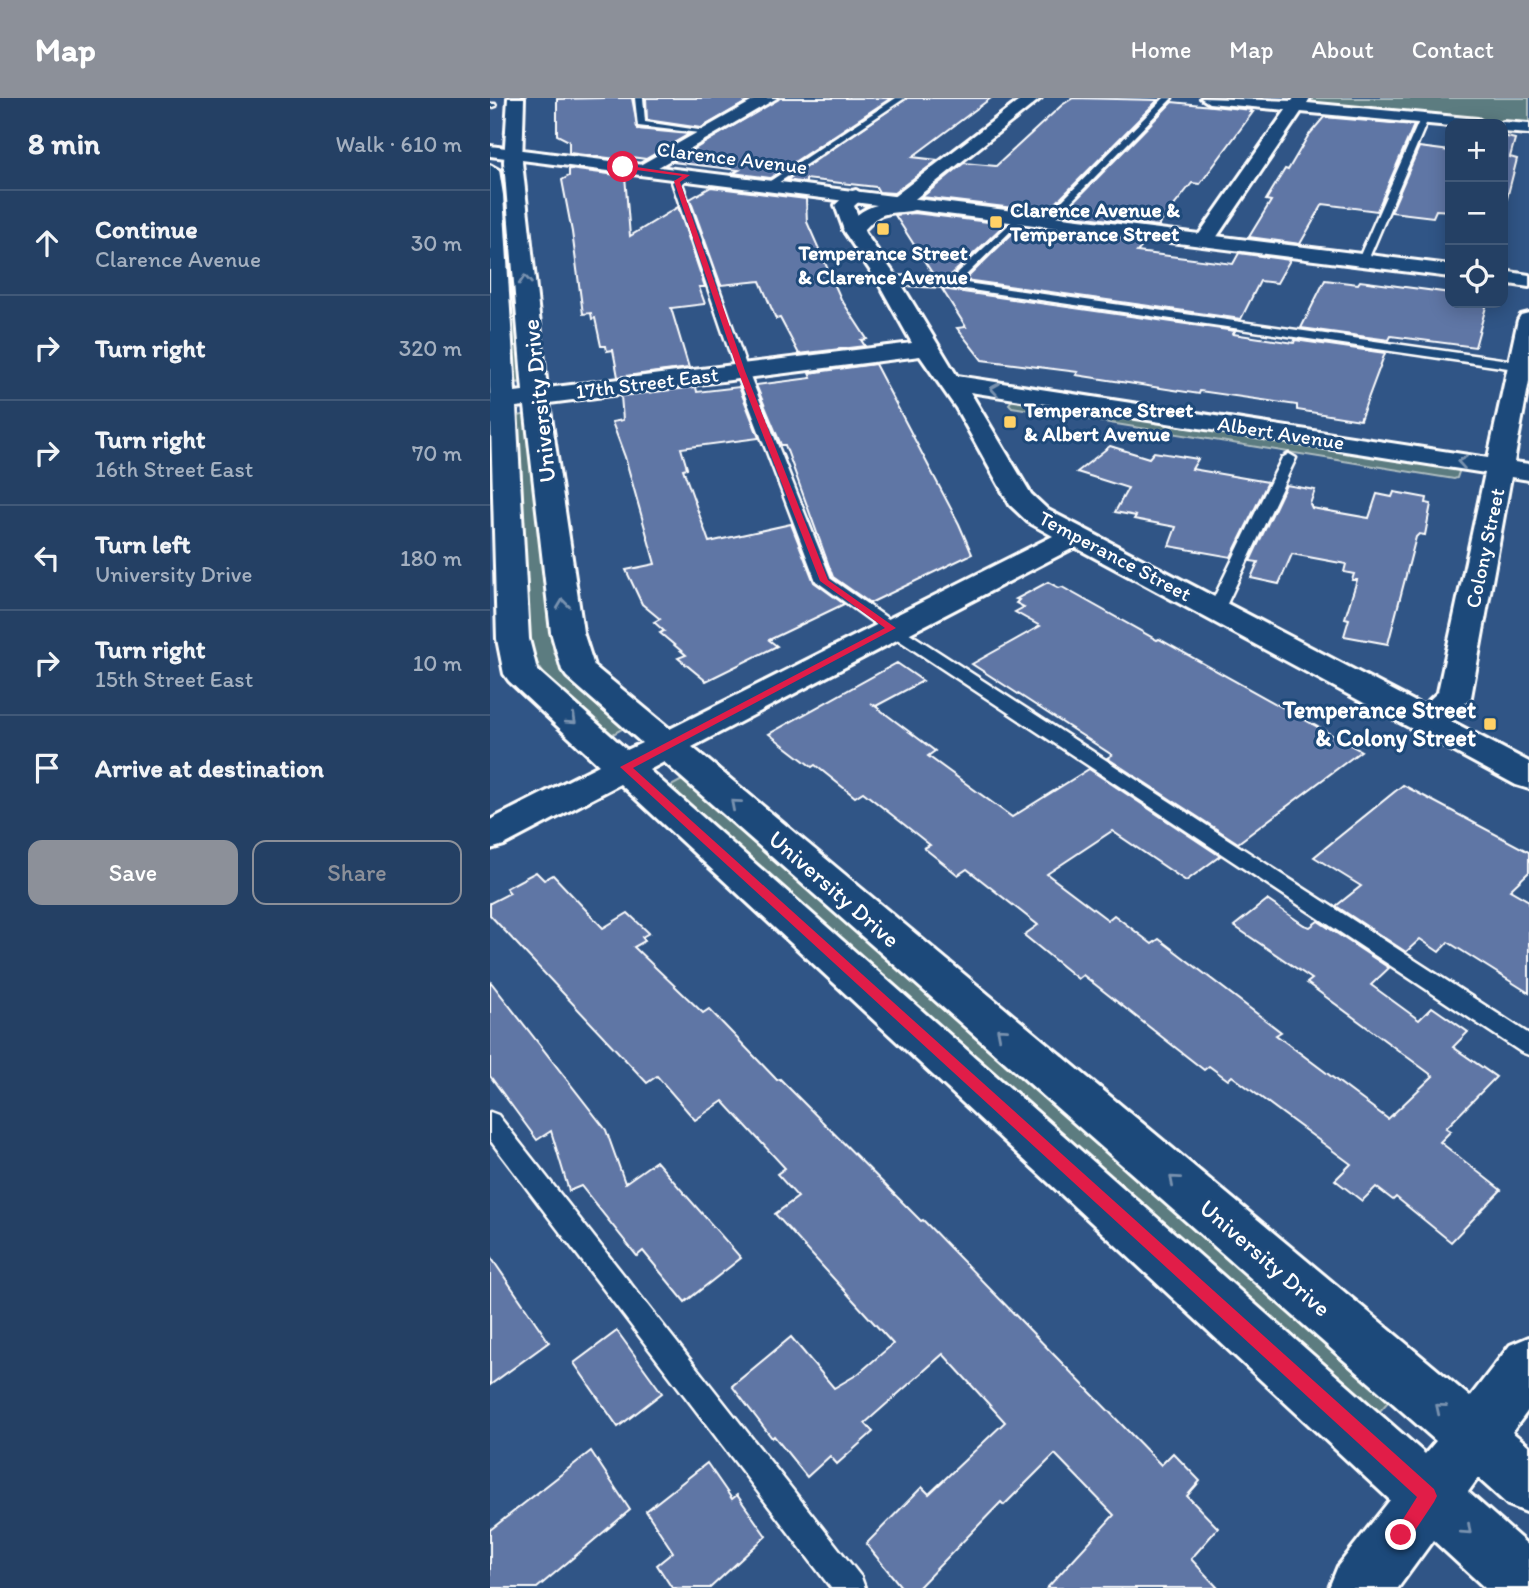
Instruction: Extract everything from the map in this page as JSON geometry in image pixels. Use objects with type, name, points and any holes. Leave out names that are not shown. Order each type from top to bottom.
[{"type":"street","name":"University Drive","points":[[516,98],[502,152],[498,188],[496,402],[513,639],[521,674],[1529,1587]]},
{"type":"street","points":[[642,169],[769,98]]},
{"type":"street","points":[[900,202],[1033,98]]},
{"type":"street","points":[[1209,98],[1299,102],[1445,121]]},
{"type":"street","points":[[1205,240],[1299,102]]},
{"type":"street","points":[[1508,127],[1529,129]]},
{"type":"street","name":"Clarence Avenue","points":[[502,152],[926,205]]},
{"type":"street","name":"University Drive","points":[[498,188],[536,397],[567,632],[579,670],[1529,1484]]},
{"type":"street","points":[[856,196],[844,205],[853,230],[874,211],[926,205],[1445,270]]},
{"type":"street","name":"Temperance Street","points":[[853,230],[889,282],[937,366],[968,406],[1020,499],[1038,516],[1529,777]]},
{"type":"street","points":[[1508,279],[1529,281]]},
{"type":"street","name":"Colony Street","points":[[1427,722],[1454,697],[1524,366],[1529,320]]},
{"type":"street","name":"17th Street East","points":[[496,402],[929,348]]},
{"type":"street","name":"Albert Avenue","points":[[951,382],[1498,480],[1529,497]]},
{"type":"street","name":"Albert Avenue","points":[[968,406],[1289,458],[1498,480],[1529,472]]},
{"type":"street","points":[[490,836],[1075,536]]},
{"type":"street","points":[[1360,1588],[1529,1364]]},
{"type":"lane","points":[[639,98],[641,124],[708,132]]},
{"type":"lane","points":[[769,185],[901,98]]},
{"type":"lane","points":[[1048,220],[1168,98]]},
{"type":"lane","points":[[1363,260],[1424,119]]},
{"type":"lane","points":[[688,175],[677,181],[742,371],[824,581],[891,628],[1529,1046]]},
{"type":"lane","points":[[951,284],[1020,217]]},
{"type":"lane","points":[[889,282],[917,280],[951,284],[1524,366]]},
{"type":"lane","points":[[1216,610],[1289,458]]},
{"type":"lane","points":[[490,1122],[850,1588]]},
{"type":"green space","points":[[1303,98],[1529,98],[1529,129],[1508,127],[1508,119],[1445,119],[1297,107]]},
{"type":"green space","points":[[510,202],[525,382],[513,383],[500,203]]},
{"type":"green space","points":[[1015,396],[1460,469],[1454,479],[1012,407],[1009,404]]},
{"type":"green space","points":[[531,415],[548,614],[554,653],[568,674],[623,723],[624,728],[613,734],[606,734],[560,694],[542,671],[530,644],[514,417]]},
{"type":"green space","points":[[684,779],[1395,1394],[1380,1411],[1374,1410],[671,790],[669,787]]},
{"type":"building","points":[[632,98],[638,129],[689,134],[646,159],[623,156],[624,160],[569,153],[569,141],[557,135],[557,99]]},
{"type":"building","points":[[646,98],[753,98],[701,128],[647,120]]},
{"type":"building","points":[[779,98],[891,98],[770,178],[733,173],[739,170],[673,162]]},
{"type":"building","points":[[907,98],[991,98],[912,157],[938,160],[894,193],[879,192],[876,187],[806,179],[806,183],[787,180]]},
{"type":"building","points":[[1073,98],[1158,100],[1047,212],[922,197],[964,163],[996,166]]},
{"type":"building","points":[[1172,102],[1253,112],[1200,184],[1192,183],[1158,226],[1062,214]]},
{"type":"building","points":[[1324,117],[1414,125],[1377,211],[1323,204],[1300,244],[1249,237],[1271,201],[1266,200],[1285,169],[1288,170],[1308,136]]},
{"type":"building","points":[[1508,137],[1515,139],[1510,157],[1517,159],[1508,194]]},
{"type":"building","points":[[1419,147],[1445,150],[1445,211],[1436,210],[1433,217],[1391,212]]},
{"type":"building","points":[[569,169],[625,176],[630,236],[678,207],[705,287],[699,287],[705,304],[671,308],[689,368],[618,377],[613,350],[607,351],[606,346],[601,346],[595,318],[592,319],[591,313],[583,314],[562,180],[569,176]]},
{"type":"building","points":[[711,187],[806,199],[807,222],[841,299],[867,339],[861,340],[865,346],[799,354],[780,318],[776,319],[760,281],[721,285],[690,199]]},
{"type":"building","points":[[914,213],[1005,224],[948,278],[934,276],[895,215]]},
{"type":"building","points":[[1020,226],[1146,242],[1137,252],[1233,264],[1239,253],[1290,260],[1277,283],[1260,281],[1241,319],[965,280]]},
{"type":"building","points":[[1325,280],[1358,284],[1360,281],[1445,292],[1445,308],[1486,308],[1475,347],[1391,336],[1389,340],[1301,328]]},
{"type":"building","points":[[942,289],[1235,331],[1233,334],[1294,343],[1295,340],[1385,353],[1360,420],[1297,410],[1297,405],[1200,391],[1199,394],[1076,375],[1078,372],[982,360],[957,328],[966,327]]},
{"type":"building","points":[[875,364],[972,554],[870,603],[833,577],[785,445],[781,445],[756,385],[811,378],[809,373]]},
{"type":"building","points":[[696,387],[697,392],[739,387],[759,438],[681,448],[687,468],[683,469],[709,542],[791,524],[814,582],[844,604],[769,640],[777,646],[706,681],[678,658],[686,655],[660,633],[664,631],[654,622],[660,619],[642,604],[626,570],[655,564],[625,457],[612,422],[623,420],[621,396]]},
{"type":"building","points":[[1110,446],[1149,458],[1154,452],[1198,459],[1192,469],[1268,482],[1231,557],[1169,546],[1176,527],[1134,519],[1136,516],[1115,512],[1128,488],[1077,472]]},
{"type":"building","points":[[1286,485],[1315,490],[1310,504],[1312,508],[1369,518],[1377,494],[1392,497],[1394,492],[1427,498],[1426,503],[1431,504],[1425,535],[1419,534],[1416,537],[1388,644],[1344,636],[1349,619],[1345,618],[1357,580],[1352,580],[1354,574],[1344,572],[1346,564],[1292,554],[1279,584],[1251,578],[1258,562],[1250,561]]},
{"type":"building","points":[[1048,582],[1159,639],[1361,751],[1238,843],[1107,758],[1112,755],[972,664],[1040,626],[1015,612],[1024,607],[1016,603],[1019,600],[1016,599]]},
{"type":"building","points":[[897,663],[923,681],[876,706],[871,703],[935,751],[928,756],[1012,817],[1089,769],[1220,856],[1186,881],[1112,831],[1047,874],[1108,920],[1114,915],[1152,944],[1159,939],[1281,1032],[1276,1035],[1388,1119],[1433,1076],[1307,983],[1312,979],[1234,926],[1267,900],[1304,925],[1310,927],[1318,921],[1389,968],[1371,985],[1419,1020],[1432,1007],[1468,1032],[1453,1047],[1496,1077],[1446,1128],[1451,1131],[1440,1142],[1501,1190],[1451,1242],[1396,1197],[1393,1200],[1376,1187],[1362,1201],[1335,1180],[1351,1164],[1232,1076],[1228,1080],[1209,1066],[1204,1070],[1083,975],[1078,979],[1024,935],[1038,925],[967,869],[958,875],[924,848],[930,845],[863,792],[855,797],[815,765],[812,767],[769,734]]},
{"type":"building","points":[[1403,785],[1529,852],[1529,872],[1510,890],[1529,901],[1529,993],[1448,942],[1439,952],[1420,939],[1406,952],[1336,906],[1361,886],[1314,857]]},
{"type":"building","points":[[536,872],[544,880],[553,875],[603,928],[628,913],[649,933],[642,937],[645,941],[634,947],[703,1013],[709,1009],[777,1080],[780,1079],[921,1221],[923,1220],[1161,1465],[1173,1453],[1200,1481],[1187,1496],[1218,1528],[1191,1559],[1218,1588],[1047,1588],[1114,1515],[1055,1454],[1004,1505],[1001,1502],[918,1588],[902,1588],[866,1544],[922,1487],[929,1494],[1005,1422],[943,1354],[865,1423],[873,1432],[837,1464],[830,1456],[807,1477],[774,1436],[772,1438],[732,1386],[791,1337],[834,1388],[858,1374],[893,1344],[775,1214],[798,1197],[777,1174],[785,1168],[723,1101],[695,1120],[657,1076],[647,1083],[490,915],[490,903],[510,893],[506,888]]},
{"type":"building","points":[[490,981],[606,1130],[625,1183],[656,1161],[741,1258],[685,1302],[643,1251],[637,1256],[581,1186],[569,1191],[551,1131],[537,1140],[490,1076]]},
{"type":"building","points":[[490,1256],[549,1342],[490,1385]]},
{"type":"building","points":[[617,1331],[662,1393],[618,1427],[574,1363]]},
{"type":"building","points":[[591,1451],[630,1510],[537,1588],[490,1588],[490,1530]]},
{"type":"building","points":[[707,1463],[732,1499],[737,1495],[766,1536],[710,1588],[672,1588],[657,1565],[673,1552],[646,1511]]},
{"type":"place","name":"Clarence Avenue & Temperance Street","points":[[996,222]]},
{"type":"place","name":"Temperance Street & Clarence Avenue","points":[[883,229]]},
{"type":"place","name":"Temperance Street & Albert Avenue","points":[[1010,422]]},
{"type":"place","name":"Temperance Street & Colony Street","points":[[1490,724]]},
{"type":"route","points":[[623,167],[688,175],[677,181],[742,371],[824,581],[891,628],[625,767],[1428,1496],[1401,1535]]}]
